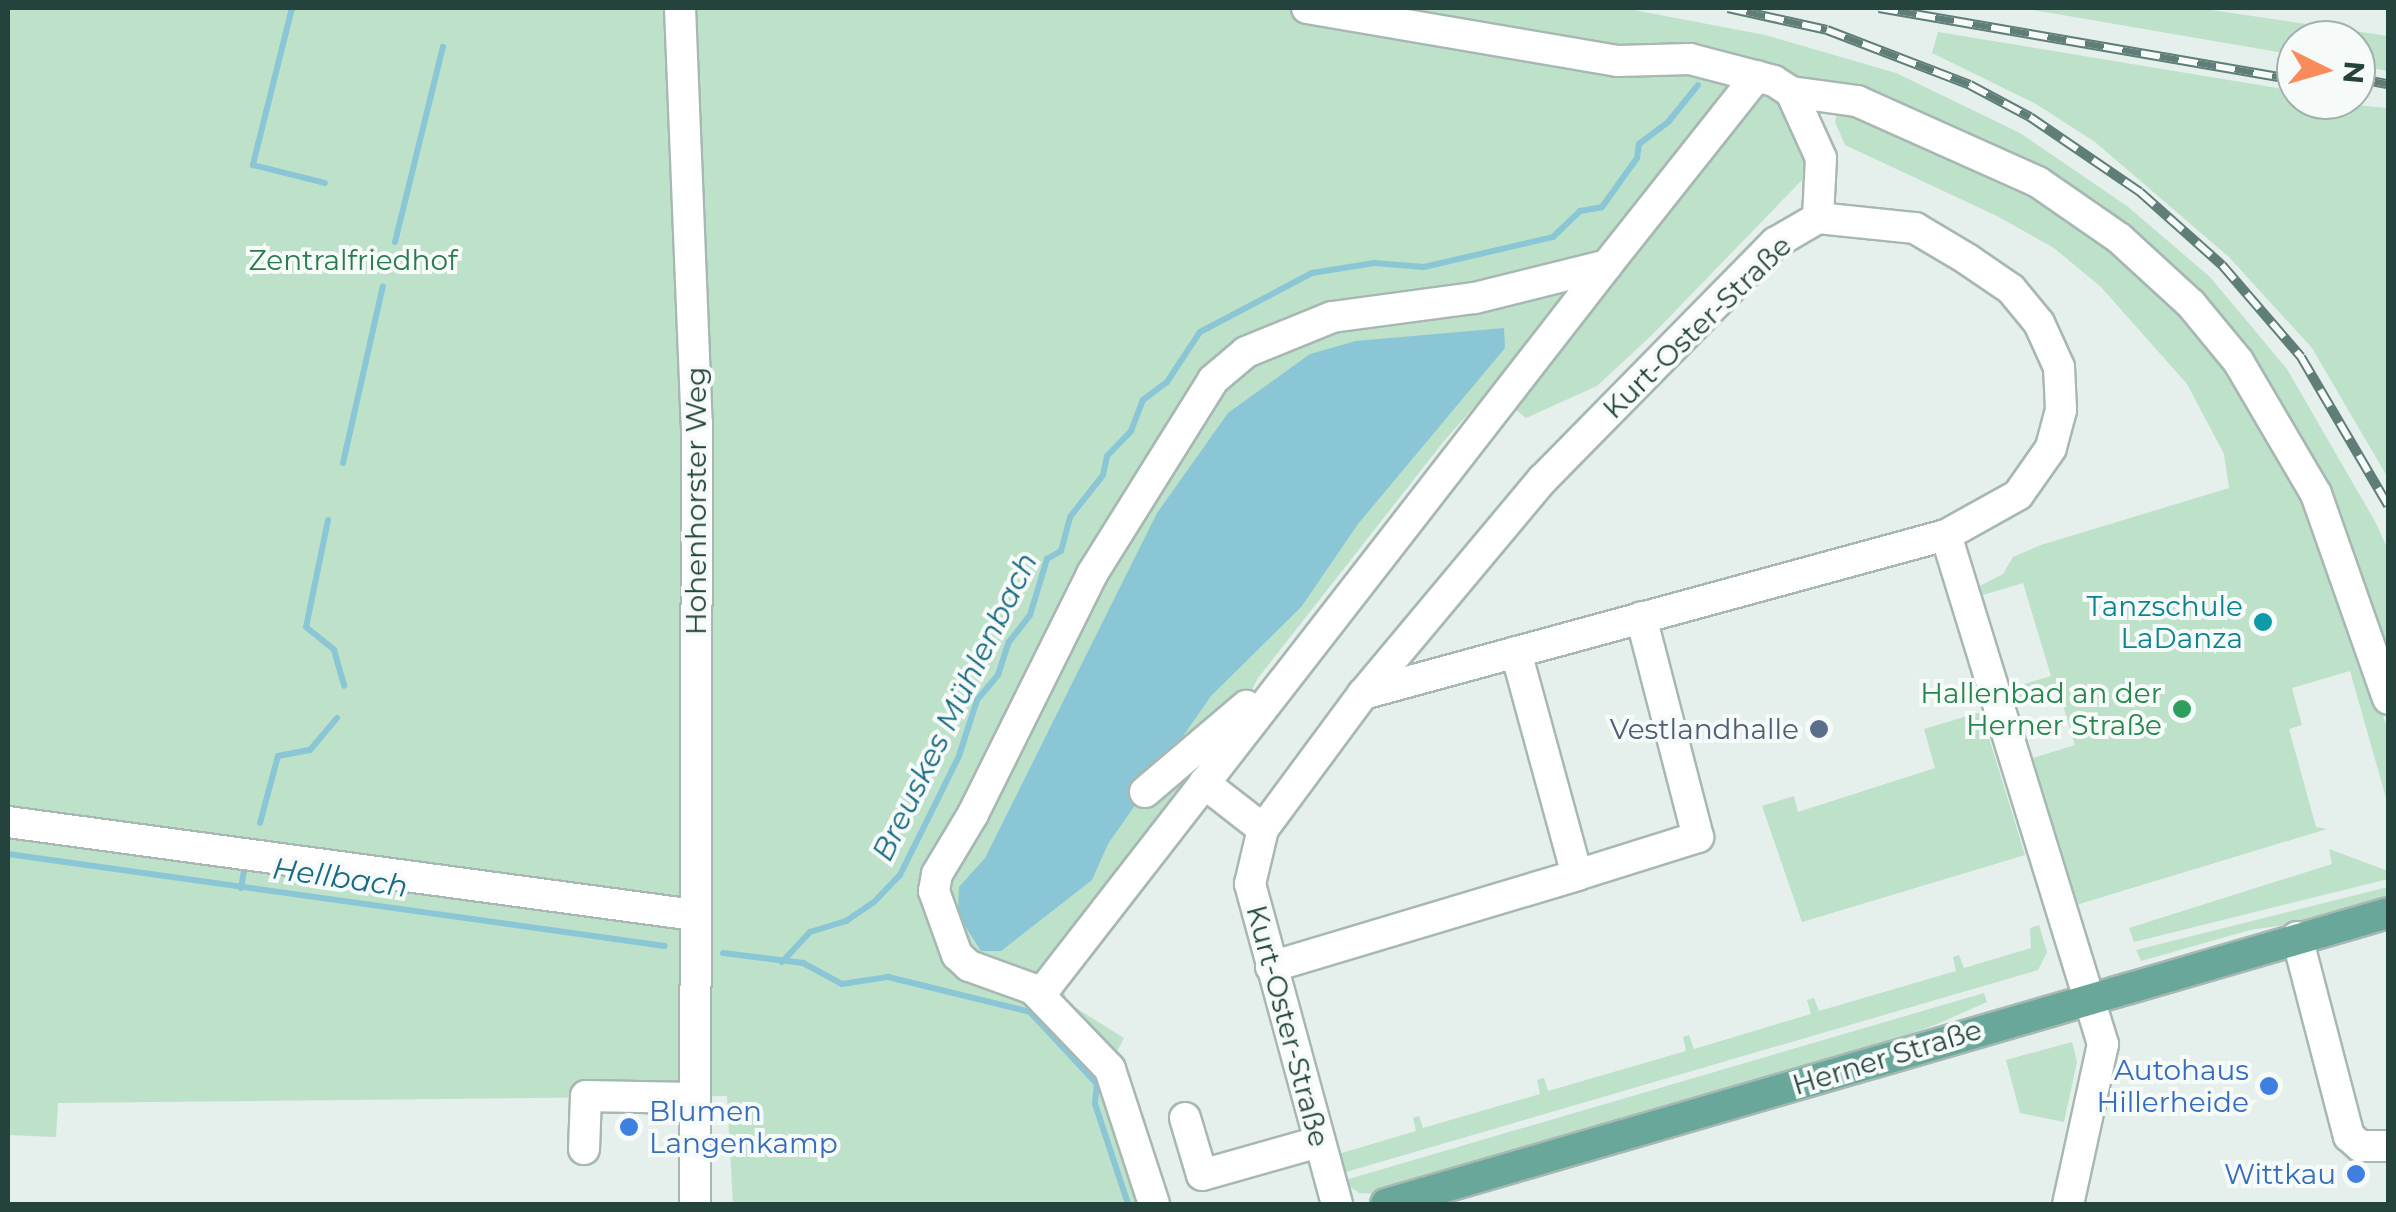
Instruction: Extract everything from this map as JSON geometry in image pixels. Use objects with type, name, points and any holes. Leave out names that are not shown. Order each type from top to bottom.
[{"type":"main road","name":"Herner Straße","points":[[1386,1204],[2388,913]]},
{"type":"street","name":"Hohenhorster Weg","points":[[680,8],[697,423],[695,1204]]},
{"type":"street","points":[[1307,8],[1618,60],[1690,59],[1757,76],[1791,92],[1857,101],[2038,182],[2119,238],[2191,304],[2238,361],[2316,494],[2388,699]]},
{"type":"street","points":[[1044,998],[1294,665],[1757,76]]},
{"type":"street","points":[[1791,92],[1821,158],[1818,218]]},
{"type":"street","name":"Kurt-Oster-Straße","points":[[1337,1204],[1250,884],[1263,829],[1363,694],[1543,478],[1775,244],[1818,218],[1915,228],[1967,259],[2030,312],[2058,367],[2061,410],[2051,448],[2018,496],[1946,535],[1363,694]]},
{"type":"street","points":[[1115,1040],[1044,998],[969,966],[957,955],[942,928],[936,874],[1092,574],[1213,380],[1272,338],[1332,317],[1475,298],[1607,264]]},
{"type":"street","points":[[1946,535],[2103,1044],[2068,1204]]},
{"type":"street","points":[[1271,967],[1698,837],[1640,618]]},
{"type":"street","points":[[1516,652],[1577,875]]},
{"type":"street","points":[[1145,792],[1294,665]]},
{"type":"street","points":[[1204,783],[1263,829]]},
{"type":"street","points":[[8,822],[694,915]]},
{"type":"street","points":[[2297,937],[2348,1136],[2360,1146],[2388,1146]]},
{"type":"street","name":"Hohenhorster Weg","points":[[693,994],[702,1020],[716,1204]]},
{"type":"street","points":[[1044,998],[1110,1068],[1154,1204]]},
{"type":"street","points":[[584,1149],[586,1096],[694,1098]]},
{"type":"street","points":[[1185,1118],[1202,1175],[1319,1142]]},
{"type":"green space","name":"Zentralfriedhof","points":[[8,8],[1623,8],[1765,35],[1896,73],[2020,133],[2127,206],[2210,277],[2287,369],[2377,525],[2388,550],[2388,675],[2322,490],[2123,233],[1866,97],[1793,110],[1807,148],[1803,179],[1652,335],[1597,386],[1526,418],[1490,389],[1444,441],[1258,678],[1187,815],[1061,983],[1068,1003],[1124,1038],[1113,1059],[1160,1204],[733,1204],[727,1096],[58,1103],[56,1137],[8,1135]]},
{"type":"green space","points":[[2022,8],[2198,8],[2279,20],[2276,20],[2276,52]]},
{"type":"green space","points":[[1938,32],[2276,88],[2276,120],[2376,120],[2376,107],[2388,108],[2388,478],[2312,348],[2229,257],[2095,142],[2036,104],[1932,53]]},
{"type":"green space","points":[[2376,34],[2388,36],[2388,71],[2376,69]]},
{"type":"green space","points":[[1839,105],[2074,212],[2235,367],[2341,571],[2388,732],[2388,805],[2350,671],[2292,688],[2302,725],[2289,729],[2316,827],[2327,829],[2076,905],[2033,758],[2075,745],[2059,692],[2016,704],[2011,688],[2051,676],[2023,583],[1983,595],[1980,586],[2003,574],[2013,557],[2041,545],[2229,488],[2224,454],[2187,384],[2101,287],[2054,248],[1997,216],[1845,145],[1835,122]]},
{"type":"green space","points":[[1981,712],[2025,855],[1802,922],[1762,806],[1794,796],[1798,812],[1935,768],[1924,729]]},
{"type":"green space","points":[[2329,849],[2388,871],[2388,879],[2134,942],[2129,928],[2332,864]]},
{"type":"green space","points":[[2388,887],[2388,901],[2319,920],[2250,930],[2141,961],[2136,950]]},
{"type":"green space","points":[[2039,925],[2047,952],[2038,970],[1339,1174],[1335,1155],[1416,1131],[1413,1118],[1419,1116],[1423,1128],[1540,1094],[1537,1080],[1544,1078],[1548,1091],[1686,1051],[1683,1037],[1689,1035],[1694,1049],[1811,1014],[1807,1000],[1814,998],[1819,1011],[1956,971],[1953,957],[1959,955],[1964,968],[2031,948],[2030,928]]},
{"type":"green space","points":[[1984,993],[1987,1002],[1822,1065],[1378,1194],[1359,1193],[1342,1181]]},
{"type":"green space","points":[[2072,1042],[2077,1062],[2064,1122],[2020,1113],[2006,1060]]},
{"type":"water","points":[[1504,328],[1505,348],[1358,524],[1302,606],[1211,696],[1108,844],[1092,880],[1001,951],[981,951],[958,915],[959,887],[985,858],[1157,513],[1228,413],[1310,354],[1356,341]]},
{"type":"waterway","points":[[292,8],[253,165],[325,183]]},
{"type":"waterway","points":[[395,242],[443,47]]},
{"type":"waterway","name":"Breuskes Mühlenbach","points":[[782,962],[810,932],[846,921],[873,903],[900,875],[959,756],[977,700],[998,675],[1009,642],[1030,615],[1047,559],[1061,551],[1070,517],[1103,475],[1107,456],[1131,431],[1143,400],[1167,382],[1200,332],[1312,273],[1374,263],[1424,267],[1553,237],[1580,211],[1602,207],[1637,158],[1639,144],[1669,121],[1698,85]]},
{"type":"waterway","points":[[343,463],[383,286]]},
{"type":"waterway","points":[[328,520],[306,627],[334,650],[344,686]]},
{"type":"waterway","points":[[260,823],[278,756],[310,750],[337,718]]},
{"type":"waterway","name":"Hellbach","points":[[8,854],[665,946]]},
{"type":"waterway","points":[[241,888],[244,871]]},
{"type":"waterway","name":"Hellbach","points":[[723,953],[803,963],[842,984],[888,977],[1030,1012],[1097,1084],[1095,1104],[1128,1204]]},
{"type":"railway","points":[[1728,8],[1827,30],[1970,85],[2030,117],[2140,192],[2222,265],[2301,357],[2388,505]]},
{"type":"railway","points":[[1879,8],[2276,77]]},
{"type":"railway","points":[[2376,82],[2388,84]]},
{"type":"place","name":"Tanzschule LaDanza","points":[[2263,622]]},
{"type":"place","name":"Hallenbad an der Herner Straße","points":[[2182,709]]},
{"type":"place","name":"Vestlandhalle","points":[[1819,729]]},
{"type":"place","name":"Autohaus Hillerheide","points":[[2269,1086]]},
{"type":"place","name":"Blumen Langenkamp","points":[[629,1127]]},
{"type":"place","name":"Wittkau","points":[[2356,1174]]}]
